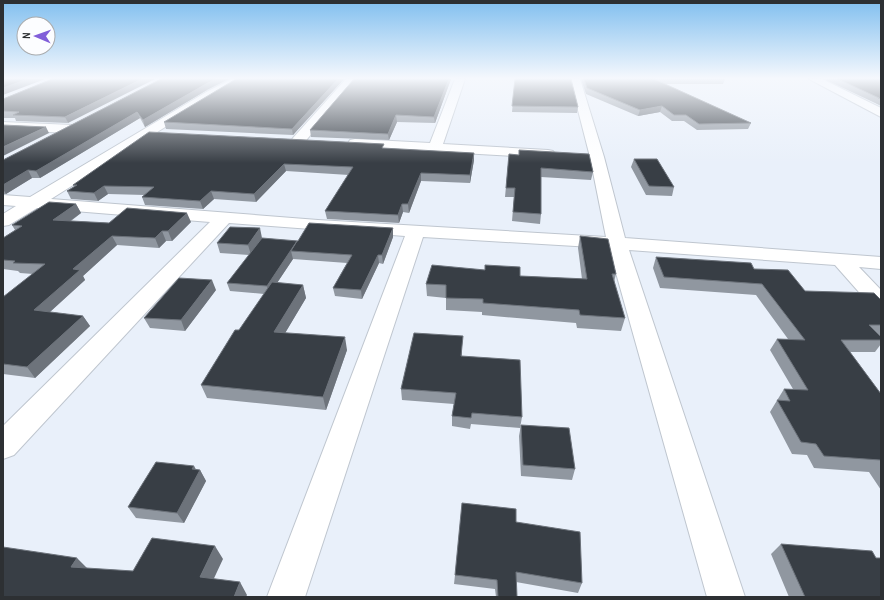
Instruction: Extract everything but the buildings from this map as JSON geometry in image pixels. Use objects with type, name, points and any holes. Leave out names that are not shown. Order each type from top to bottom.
[{"type":"street","points":[[3,221],[190,107]]},
{"type":"street","points":[[298,141],[328,107]]},
{"type":"street","points":[[435,148],[450,107]]},
{"type":"street","points":[[580,107],[589,156],[726,597]]},
{"type":"street","points":[[869,107],[881,113]]},
{"type":"street","points":[[51,140],[85,122]]},
{"type":"street","points":[[3,126],[72,129]]},
{"type":"street","points":[[148,133],[172,134]]},
{"type":"street","points":[[282,140],[313,142]]},
{"type":"street","points":[[344,143],[558,155]]},
{"type":"street","points":[[3,200],[224,218],[617,243],[881,264]]},
{"type":"street","points":[[3,446],[224,218]]},
{"type":"street","points":[[286,597],[416,231]]},
{"type":"street","points":[[841,260],[881,303]]}]
